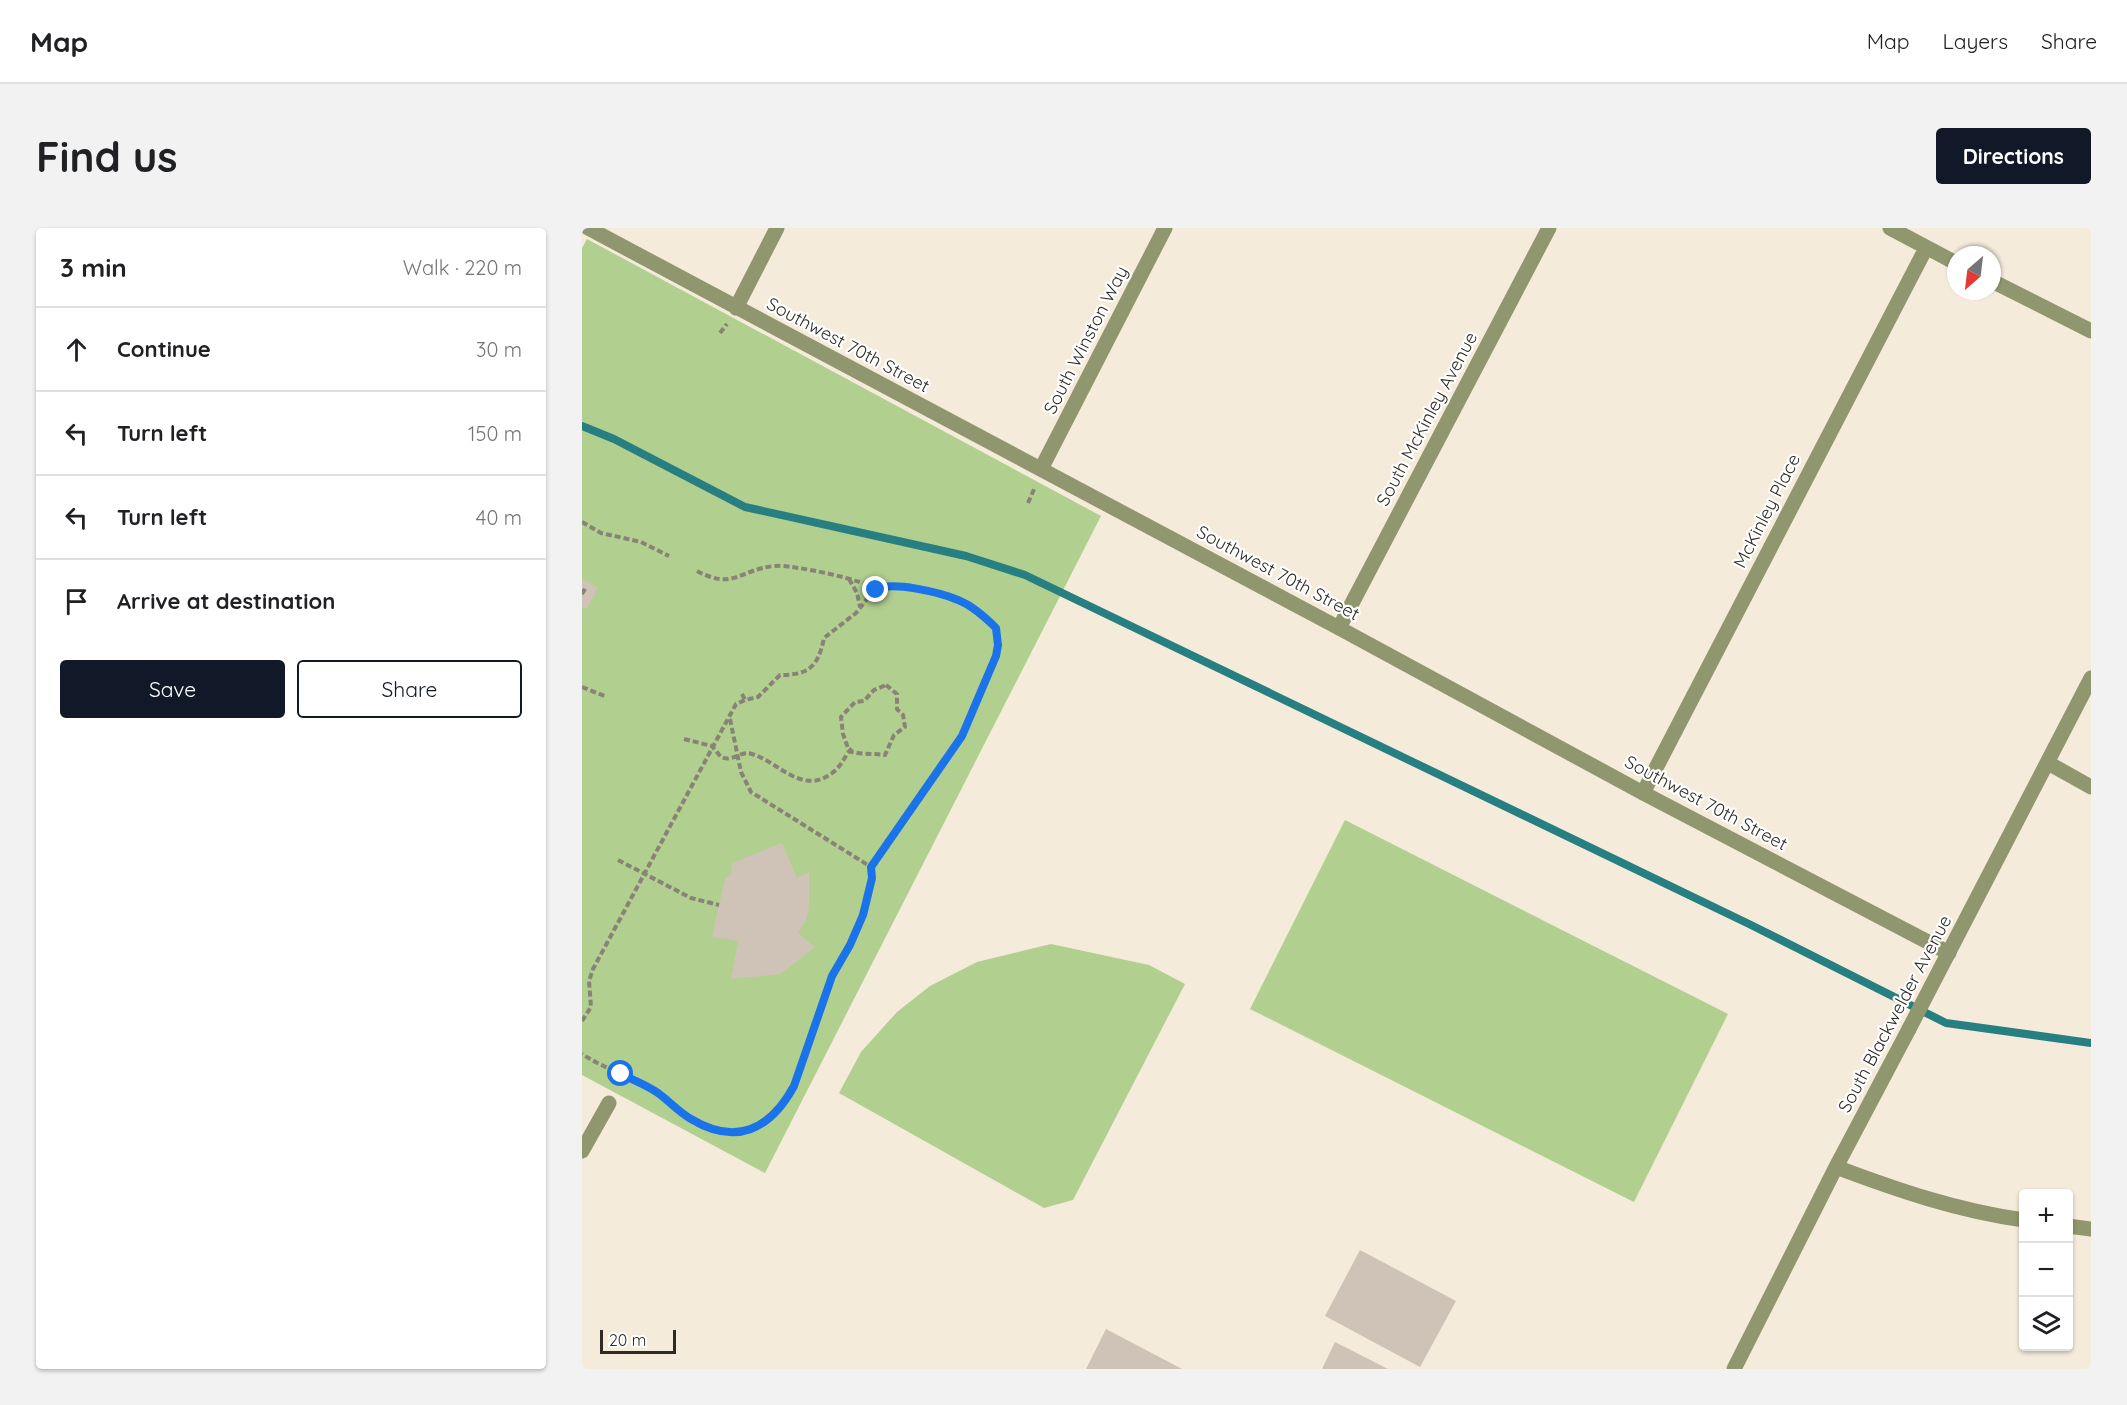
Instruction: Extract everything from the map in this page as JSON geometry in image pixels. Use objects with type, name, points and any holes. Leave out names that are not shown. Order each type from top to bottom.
[{"type":"street","name":"Southwest 70th Street","points":[[588,228],[1339,627],[1643,793],[1949,953]]},
{"type":"street","points":[[736,308],[777,228]]},
{"type":"street","name":"South Winston Way","points":[[1041,469],[1165,228]]},
{"type":"street","name":"South McKinley Avenue","points":[[1339,627],[1549,228]]},
{"type":"street","points":[[1890,228],[1947,258]]},
{"type":"street","name":"McKinley Place","points":[[1643,793],[1926,248]]},
{"type":"street","points":[[2001,286],[2091,332]]},
{"type":"street","name":"South Blackwelder Avenue","points":[[1734,1369],[1836,1167],[2091,678]]},
{"type":"street","points":[[2048,763],[2091,787]]},
{"type":"street","points":[[582,1151],[609,1103]]},
{"type":"street","points":[[1836,1167],[1904,1193],[1989,1215],[2019,1219]]},
{"type":"street","points":[[2073,1227],[2091,1229]]},
{"type":"path","points":[[582,522],[601,533],[640,542],[669,556]]},
{"type":"path","points":[[697,571],[711,579],[725,581],[762,567],[779,565],[849,579],[872,585],[876,590]]},
{"type":"path","points":[[849,579],[857,593],[861,608]]},
{"type":"path","points":[[582,1021],[591,1007],[589,981],[593,969],[736,704],[745,699],[758,697],[780,675],[797,675],[814,665],[821,654],[824,638],[856,614],[881,586],[909,587],[959,600],[996,628],[998,645],[996,656],[962,736],[871,867],[872,878],[858,929],[832,976],[794,1086],[768,1120],[755,1128],[739,1133],[708,1128],[690,1118],[657,1092],[582,1054]]},
{"type":"path","points":[[582,594],[586,587]]},
{"type":"path","points":[[684,739],[713,747],[721,757],[731,758],[738,754],[751,753],[805,782],[818,780],[832,773],[848,757],[851,749],[843,734],[841,717],[855,702],[864,701],[874,690],[885,685],[897,694],[897,709],[903,715],[905,727],[894,735],[885,754],[861,755],[851,749]]},
{"type":"path","points":[[582,687],[607,697]]},
{"type":"path","points":[[742,694],[745,699]]},
{"type":"path","points":[[729,718],[741,772],[751,792],[871,867]]},
{"type":"path","points":[[618,860],[691,898],[719,905]]},
{"type":"green space","points":[[587,239],[1101,516],[765,1173],[582,1075],[582,248]]},
{"type":"green space","points":[[1345,820],[1728,1014],[1634,1202],[1250,1009]]},
{"type":"green space","points":[[1051,944],[1149,965],[1185,984],[1073,1200],[1044,1208],[839,1093],[861,1052],[897,1012],[930,986],[977,962]]},
{"type":"building","points":[[582,579],[598,587],[587,609],[582,607]]},
{"type":"building","points":[[782,843],[797,878],[809,872],[809,908],[806,921],[798,933],[815,947],[781,974],[731,979],[738,941],[712,937],[725,878],[731,875],[732,863]]},
{"type":"building","points":[[1360,1250],[1456,1301],[1420,1367],[1325,1316]]},
{"type":"building","points":[[1106,1329],[1182,1369],[1086,1369]]},
{"type":"building","points":[[1335,1342],[1388,1369],[1322,1369]]},
{"type":"waterway","points":[[582,426],[614,439],[745,507],[966,556],[1025,575],[1749,924],[1946,1023],[2091,1043]]},
{"type":"route","points":[[621,1074],[657,1092],[690,1118],[708,1128],[739,1133],[755,1128],[768,1120],[794,1086],[832,976],[850,945],[863,915],[872,878],[871,867],[962,736],[996,656],[998,645],[996,628],[959,600],[909,587],[881,586],[876,590]]}]
